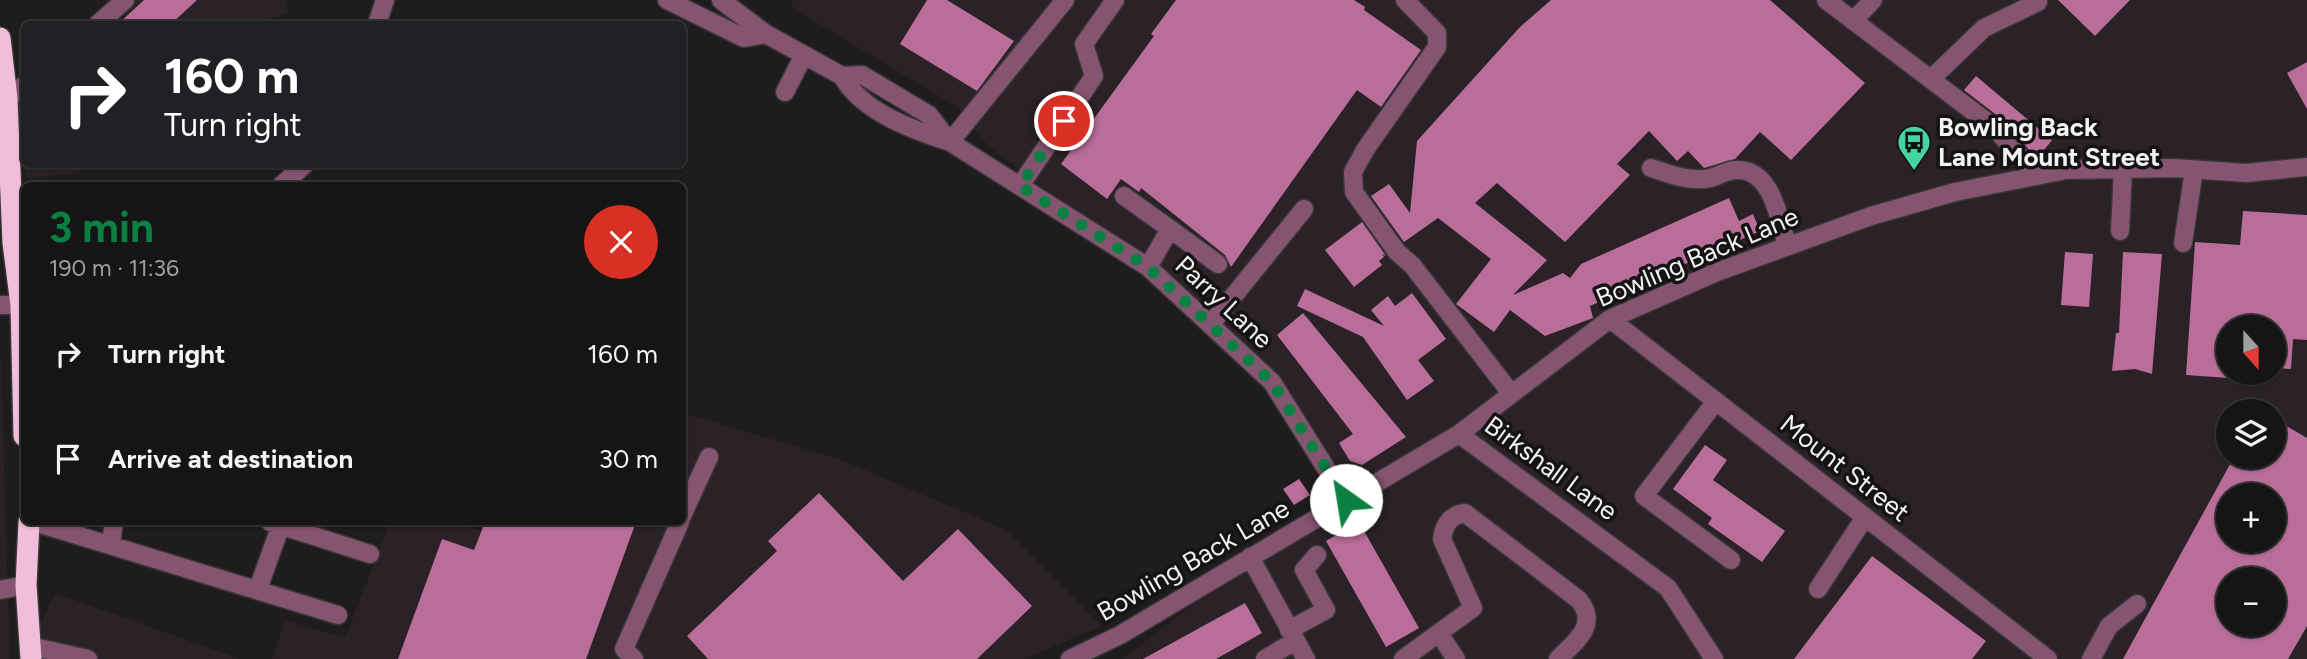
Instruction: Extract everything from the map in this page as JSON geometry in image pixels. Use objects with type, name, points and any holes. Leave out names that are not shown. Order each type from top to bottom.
[{"type":"highway","points":[[0,38],[7,99],[5,155],[19,241],[10,305],[21,359]]},
{"type":"highway","points":[[31,525],[26,585],[31,653]]},
{"type":"street","points":[[101,21],[125,0]]},
{"type":"street","points":[[378,21],[386,0]]},
{"type":"street","name":"Parry Lane","points":[[667,0],[744,38],[766,34]]},
{"type":"street","name":"Parry Lane","points":[[721,0],[766,34],[842,76],[862,75],[929,116],[950,142],[1148,267],[1272,382],[1346,500]]},
{"type":"street","points":[[950,142],[1065,0]]},
{"type":"street","points":[[1020,186],[1094,76],[1084,44],[1115,0]]},
{"type":"street","points":[[1405,0],[1437,33],[1437,47],[1364,150],[1353,172],[1354,192],[1397,252],[1412,265],[1510,392]]},
{"type":"street","points":[[1826,0],[1995,128],[2037,176]]},
{"type":"street","points":[[1853,21],[1873,0]]},
{"type":"street","points":[[1931,79],[1984,27],[2038,2]]},
{"type":"street","points":[[785,92],[804,55]]},
{"type":"street","points":[[7,99],[21,87]]},
{"type":"street","name":"Bowling Back Lane","points":[[1070,659],[1120,635],[1458,434],[1510,392],[1610,319],[1787,245],[1955,192],[2066,170],[2194,170],[2246,173],[2307,167]]},
{"type":"street","points":[[285,182],[301,168]]},
{"type":"street","points":[[1651,168],[1676,176],[1704,180],[1735,170],[1753,173],[1769,190],[1787,245]]},
{"type":"street","points":[[2120,231],[2123,169]]},
{"type":"street","points":[[2183,243],[2194,170]]},
{"type":"street","points":[[1124,196],[1218,264]]},
{"type":"street","points":[[1210,325],[1304,209]]},
{"type":"street","points":[[1148,267],[1170,229]]},
{"type":"street","name":"Mount Street","points":[[1610,319],[2048,659]]},
{"type":"street","points":[[1716,401],[1644,496],[1731,560]]},
{"type":"street","name":"Birkshall Lane","points":[[1458,434],[1668,588],[1714,659]]},
{"type":"street","points":[[686,507],[709,457]]},
{"type":"street","points":[[1403,659],[1440,635],[1473,608],[1442,539],[1444,528],[1451,519],[1465,513],[1586,608],[1589,622],[1585,631],[1558,659]]},
{"type":"street","points":[[1818,589],[1865,517]]},
{"type":"street","points":[[42,525],[338,615]]},
{"type":"street","points":[[111,544],[114,525]]},
{"type":"street","points":[[258,589],[277,525]]},
{"type":"street","points":[[284,525],[370,554]]},
{"type":"street","points":[[626,656],[679,525]]},
{"type":"street","points":[[1265,659],[1326,610],[1304,570],[1317,555]]},
{"type":"street","points":[[1250,557],[1306,659]]},
{"type":"street","points":[[0,590],[26,585]]},
{"type":"street","points":[[2091,659],[2109,626],[2137,604]]},
{"type":"street","points":[[1440,635],[1456,659]]},
{"type":"street","points":[[31,653],[88,659]]},
{"type":"shaded area","points":[[136,0],[286,0],[288,14],[260,21],[130,21],[121,13]]},
{"type":"shaded area","points":[[793,0],[2307,0],[2307,659],[1123,659],[1208,592],[1346,500],[1272,382],[1148,267],[989,147],[957,107],[791,7]]},
{"type":"shaded area","points":[[21,106],[21,139],[18,109]]},
{"type":"shaded area","points":[[24,168],[80,168],[79,173],[25,178]]},
{"type":"shaded area","points":[[0,334],[10,659],[0,659]]},
{"type":"shaded area","points":[[686,414],[839,459],[1006,530],[1102,626],[1024,659],[272,659],[285,620],[345,638],[389,525],[462,525],[488,534],[492,525],[686,525]]},
{"type":"shaded area","points":[[55,593],[240,659],[31,659],[30,646]]},
{"type":"building","points":[[144,0],[197,0],[174,21],[121,21]]},
{"type":"building","points":[[927,0],[947,0],[1014,41],[977,91],[900,44]]},
{"type":"building","points":[[1176,0],[1354,0],[1421,50],[1381,107],[1357,90],[1231,267],[1225,255],[1141,188],[1139,192],[1121,179],[1107,199],[1061,164],[1154,36],[1151,34]]},
{"type":"building","points":[[1551,0],[1770,0],[1865,83],[1791,160],[1760,132],[1735,159],[1704,168],[1688,151],[1677,161],[1649,131],[1617,164],[1630,175],[1565,242],[1497,183],[1475,203],[1547,260],[1513,295],[1563,273],[1570,278],[1581,264],[1729,198],[1739,221],[1753,214],[1760,231],[1590,306],[1593,318],[1545,336],[1510,310],[1494,332],[1456,304],[1491,259],[1438,218],[1404,242],[1371,196],[1389,184],[1410,213],[1417,141],[1520,27]]},
{"type":"building","points":[[2058,0],[2130,0],[2095,36]]},
{"type":"building","points":[[2307,62],[2307,109],[2287,73]]},
{"type":"building","points":[[1976,76],[2052,140],[2037,159],[2003,120],[1964,90]]},
{"type":"building","points":[[2243,211],[2307,215],[2307,340],[2293,339],[2291,369],[2286,369],[2286,315],[2216,315],[2216,377],[2186,375],[2195,242],[2240,245]]},
{"type":"building","points":[[1362,222],[1386,256],[1382,254],[1384,257],[1379,261],[1382,265],[1354,287],[1325,250]]},
{"type":"building","points":[[2065,252],[2093,254],[2089,307],[2061,305]]},
{"type":"building","points":[[2123,252],[2162,254],[2152,374],[2135,369],[2112,371],[2116,333],[2119,333]]},
{"type":"building","points":[[1305,289],[1384,326],[1371,310],[1388,296],[1395,306],[1412,293],[1446,339],[1418,360],[1434,381],[1407,400],[1363,337],[1297,306]]},
{"type":"building","points":[[1303,313],[1406,437],[1362,465],[1350,461],[1339,443],[1353,434],[1277,335]]},
{"type":"building","points":[[2286,426],[2307,438],[2307,626],[2288,659],[2123,659],[2216,490],[2216,553],[2286,553],[2286,483],[2220,483],[2227,469],[2286,469]]},
{"type":"building","points":[[1705,445],[1727,460],[1713,480],[1785,531],[1762,562],[1708,524],[1712,518],[1673,489]]},
{"type":"building","points":[[1299,479],[1310,495],[1294,505],[1283,489]]},
{"type":"building","points":[[819,493],[903,581],[958,529],[1032,606],[977,659],[708,659],[687,636],[777,551],[768,541]]},
{"type":"building","points":[[1359,522],[1419,628],[1386,647],[1326,541]]},
{"type":"building","points":[[484,525],[635,525],[586,659],[398,659],[442,539],[474,550]]},
{"type":"building","points":[[1872,556],[1986,641],[1972,659],[1794,659]]},
{"type":"building","points":[[1245,603],[1262,633],[1216,659],[1143,659]]},
{"type":"place","name":"Bowling Back Lane Mount Street","points":[[1914,172]]},
{"type":"route","points":[[1064,121],[1020,186],[1148,267],[1272,382],[1346,500]]}]
